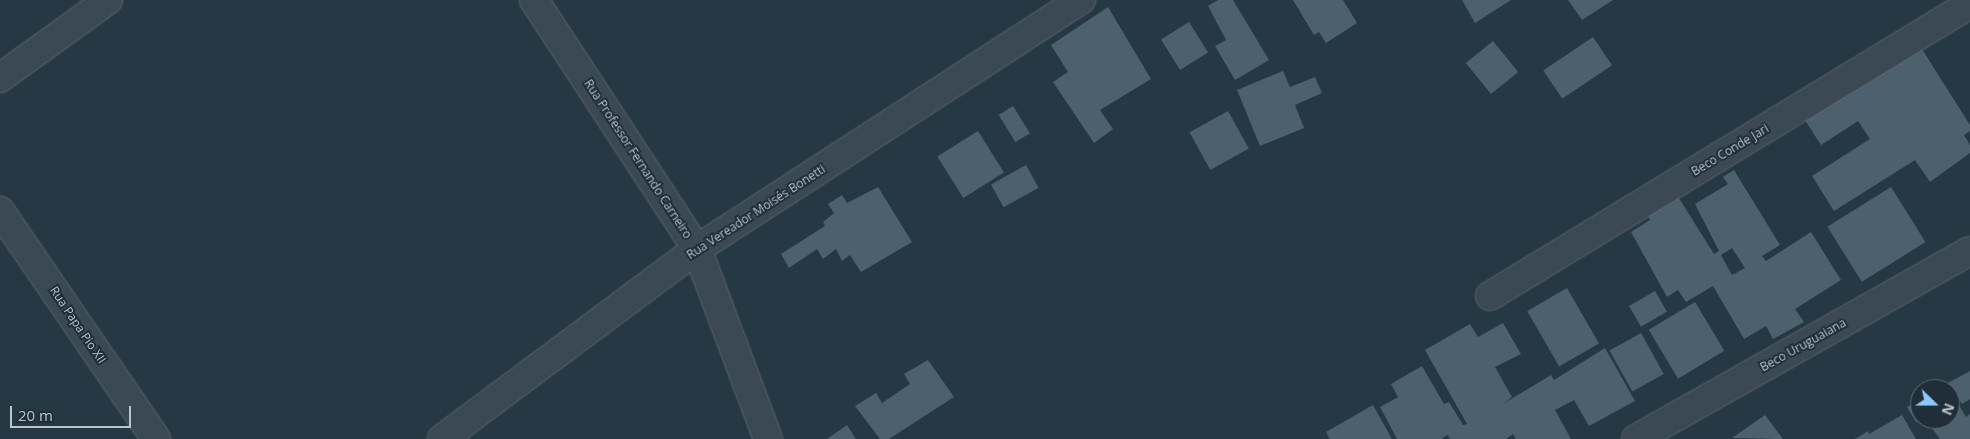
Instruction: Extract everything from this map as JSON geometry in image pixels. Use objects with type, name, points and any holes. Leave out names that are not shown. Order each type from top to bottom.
[{"type":"street","points":[[0,78],[108,0]]},
{"type":"street","name":"Rua Professor Fernando Carneiro","points":[[534,0],[696,249],[768,439]]},
{"type":"street","name":"Rua Vereador Moisés Bonetti","points":[[442,439],[696,249],[1081,0]]},
{"type":"street","name":"Beco Conde Jari","points":[[1490,296],[1970,4]]},
{"type":"street","name":"Rua Papa Pio XII","points":[[0,211],[156,439]]},
{"type":"street","name":"Beco Uruguaiana","points":[[1636,439],[1970,252]]},
{"type":"building","points":[[1218,0],[1233,0],[1269,60],[1235,80],[1215,46],[1226,40],[1208,6]]},
{"type":"building","points":[[1293,0],[1343,0],[1357,23],[1326,43],[1319,32],[1314,35]]},
{"type":"building","points":[[1462,0],[1511,0],[1475,23]]},
{"type":"building","points":[[1568,0],[1613,0],[1582,20]]},
{"type":"building","points":[[1108,7],[1151,79],[1100,110],[1113,129],[1094,143],[1053,82],[1068,72],[1051,45]]},
{"type":"building","points":[[1189,22],[1208,53],[1180,70],[1161,39]]},
{"type":"building","points":[[1593,37],[1612,65],[1562,99],[1543,71]]},
{"type":"building","points":[[1493,41],[1518,72],[1491,94],[1466,63]]},
{"type":"building","points":[[1920,46],[1970,125],[1970,131],[1964,135],[1970,145],[1970,153],[1930,182],[1915,160],[1834,211],[1812,176],[1870,139],[1858,121],[1821,145],[1803,117]]},
{"type":"building","points":[[1283,71],[1290,87],[1315,77],[1322,93],[1295,105],[1304,128],[1260,146],[1237,90]]},
{"type":"building","points":[[1013,106],[1030,133],[1016,142],[999,115]]},
{"type":"building","points":[[1228,111],[1249,149],[1210,170],[1190,132]]},
{"type":"building","points":[[978,131],[1004,173],[963,198],[937,156]]},
{"type":"building","points":[[1026,165],[1039,188],[1004,207],[991,184]]},
{"type":"building","points":[[1734,170],[1780,245],[1762,256],[1766,261],[1811,232],[1841,280],[1795,309],[1804,322],[1773,339],[1766,326],[1744,339],[1713,286],[1686,302],[1678,290],[1667,297],[1631,232],[1650,220],[1646,213],[1677,195],[1714,254],[1719,251],[1695,204],[1728,184],[1723,177]],"holes":[[[1732,248],[1745,268],[1732,275],[1721,255]]]},
{"type":"building","points":[[878,187],[912,242],[861,272],[850,255],[842,261],[836,249],[823,259],[817,249],[789,268],[781,254],[825,226],[823,222],[834,213],[828,204],[842,195],[847,203]]},
{"type":"building","points":[[1891,187],[1925,242],[1862,282],[1827,227]]},
{"type":"building","points":[[1567,288],[1599,343],[1559,366],[1527,311]]},
{"type":"building","points":[[1655,291],[1667,312],[1641,327],[1629,306]]},
{"type":"building","points":[[1695,302],[1724,351],[1678,379],[1649,330]]},
{"type":"building","points":[[1503,323],[1521,354],[1495,367],[1512,397],[1503,404],[1551,375],[1554,380],[1605,348],[1635,401],[1589,426],[1574,400],[1555,410],[1571,439],[1516,439],[1513,434],[1506,439],[1450,439],[1448,435],[1441,439],[1397,439],[1380,407],[1398,397],[1391,384],[1422,366],[1444,404],[1449,402],[1463,425],[1467,424],[1425,350],[1470,324],[1478,337]]},
{"type":"building","points":[[1641,333],[1664,374],[1632,392],[1610,350]]},
{"type":"building","points":[[928,360],[954,397],[889,439],[880,439],[855,406],[876,393],[882,403],[910,384],[904,374]]},
{"type":"building","points":[[1970,371],[1970,399],[1962,404],[1960,401],[1960,379],[1955,379]]},
{"type":"building","points":[[1373,405],[1392,439],[1330,439],[1326,432]]},
{"type":"building","points":[[1960,407],[1966,417],[1970,414],[1970,439],[1940,439],[1932,429],[1960,429]]},
{"type":"building","points":[[1765,415],[1783,439],[1732,438]]},
{"type":"building","points":[[1902,415],[1916,439],[1855,439],[1868,431],[1869,434]]},
{"type":"building","points":[[847,425],[856,439],[827,439]]}]
